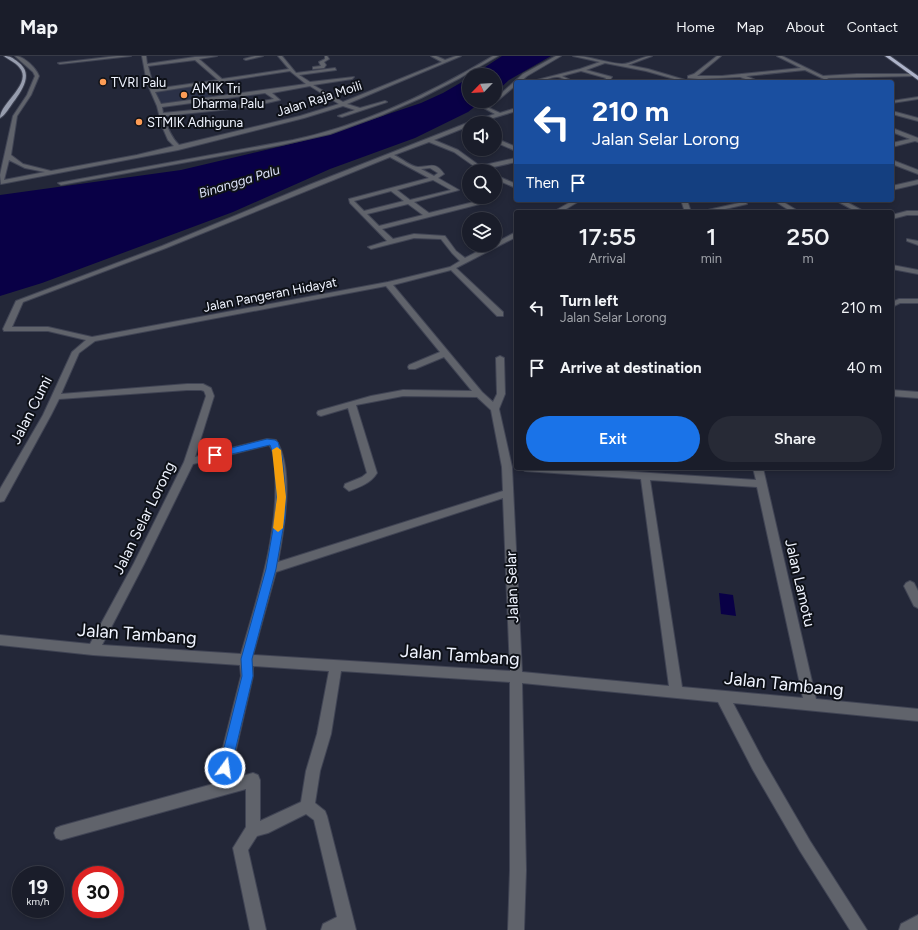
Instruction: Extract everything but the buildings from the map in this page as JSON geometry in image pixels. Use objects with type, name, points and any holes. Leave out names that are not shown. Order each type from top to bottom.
[{"type":"highway","points":[[887,56],[916,77]]},
{"type":"main road","points":[[0,117],[5,108],[22,87],[24,80],[24,72],[21,66],[6,56]]},
{"type":"street","points":[[17,56],[35,71],[37,76],[29,95],[15,116],[8,155],[1,182],[64,170]]},
{"type":"street","points":[[60,63],[85,58],[129,56]]},
{"type":"street","points":[[144,56],[149,83],[167,132],[178,148]]},
{"type":"street","points":[[146,65],[215,56]]},
{"type":"street","points":[[246,59],[261,56]]},
{"type":"street","points":[[280,56],[290,70],[308,84],[343,104],[359,110]]},
{"type":"street","points":[[432,56],[446,62]]},
{"type":"street","name":"Jalan Raja Moili","points":[[64,170],[178,148],[302,117],[343,104],[459,56]]},
{"type":"street","points":[[61,183],[167,165],[308,138],[340,130],[406,103],[496,56]]},
{"type":"street","points":[[520,80],[525,75],[559,56]]},
{"type":"street","points":[[577,56],[625,65],[683,79]]},
{"type":"street","points":[[625,65],[650,56]]},
{"type":"street","points":[[679,80],[692,76],[719,56]]},
{"type":"street","points":[[780,56],[829,80]]},
{"type":"street","points":[[309,73],[308,69],[323,67],[324,65],[321,62],[327,59],[326,57]]},
{"type":"street","points":[[195,58],[220,80]]},
{"type":"street","points":[[540,80],[581,70],[604,62]]},
{"type":"street","points":[[295,74],[335,69]]},
{"type":"street","points":[[692,76],[712,78],[806,69]]},
{"type":"street","points":[[153,91],[290,70]]},
{"type":"street","points":[[581,70],[610,78],[606,80]]},
{"type":"street","points":[[740,75],[753,80]]},
{"type":"street","points":[[822,77],[857,75],[916,77]]},
{"type":"street","points":[[559,76],[568,80]]},
{"type":"street","points":[[158,106],[267,92],[308,84],[352,78]]},
{"type":"street","points":[[502,95],[514,85]]},
{"type":"street","points":[[161,115],[199,110],[234,108],[278,100],[267,92]]},
{"type":"street","points":[[894,102],[918,98]]},
{"type":"street","points":[[340,116],[385,102]]},
{"type":"street","points":[[486,108],[499,114]]},
{"type":"street","points":[[493,116],[514,110]]},
{"type":"street","points":[[508,112],[514,114]]},
{"type":"street","points":[[894,113],[918,120]]},
{"type":"street","points":[[92,339],[48,330],[7,328],[20,301],[164,247],[311,186],[462,126]]},
{"type":"street","points":[[894,131],[917,140]]},
{"type":"street","points":[[429,140],[451,147],[465,155],[475,164]]},
{"type":"street","points":[[894,146],[917,140]]},
{"type":"street","points":[[502,143],[514,149]]},
{"type":"street","points":[[8,155],[16,162],[25,166],[48,170],[64,170]]},
{"type":"street","points":[[363,213],[456,190],[390,155]]},
{"type":"street","points":[[502,164],[514,161]]},
{"type":"street","points":[[894,163],[918,172]]},
{"type":"street","points":[[894,166],[900,165]]},
{"type":"street","points":[[391,241],[351,200],[434,178],[441,174],[436,168],[428,166],[417,169]]},
{"type":"street","points":[[502,180],[514,185]]},
{"type":"street","points":[[894,188],[918,182]]},
{"type":"street","points":[[392,189],[428,216]]},
{"type":"street","points":[[560,210],[575,202]]},
{"type":"street","points":[[712,210],[744,204],[742,202]]},
{"type":"street","points":[[779,202],[793,210]]},
{"type":"street","points":[[842,202],[858,210]]},
{"type":"street","points":[[378,228],[474,204]]},
{"type":"street","points":[[894,216],[907,213],[918,213]]},
{"type":"street","name":"Jalan Pangeran Hidayat","points":[[92,339],[388,284],[452,268],[514,235]]},
{"type":"street","points":[[371,247],[417,236],[424,238],[443,237],[454,252],[465,262]]},
{"type":"street","points":[[909,240],[918,243]]},
{"type":"street","points":[[894,264],[902,268]]},
{"type":"street","points":[[894,266],[918,272]]},
{"type":"street","points":[[452,268],[500,314]]},
{"type":"street","points":[[388,284],[480,394],[495,409],[501,394],[500,358]]},
{"type":"street","points":[[894,304],[899,301],[918,301]]},
{"type":"street","name":"Jalan Cumi","points":[[0,498],[48,415],[76,352],[92,339]]},
{"type":"street","points":[[412,366],[446,353]]},
{"type":"street","points":[[55,397],[187,387],[203,388],[208,390],[210,396],[189,462]]},
{"type":"street","points":[[321,413],[377,396],[403,393],[480,394]]},
{"type":"street","points":[[894,393],[918,395]]},
{"type":"street","points":[[349,486],[367,479],[372,473],[351,404]]},
{"type":"street","name":"Jalan Selar","points":[[495,409],[511,467],[508,493],[516,677],[518,870],[516,930]]},
{"type":"street","name":"Jalan Selar Lorong","points":[[93,650],[189,462],[267,442],[272,442],[275,444],[278,456],[281,497],[280,518],[271,569],[246,659],[247,676],[225,768]]},
{"type":"street","points":[[554,470],[762,484]]},
{"type":"street","name":"Jalan Lamotu","points":[[758,470],[811,705]]},
{"type":"street","points":[[645,476],[676,692]]},
{"type":"street","points":[[271,569],[508,493]]},
{"type":"street","points":[[910,586],[918,603]]},
{"type":"street","name":"Jalan Tambang","points":[[0,640],[93,650],[516,677],[918,715]]},
{"type":"street","points":[[308,806],[313,772],[324,734],[336,666]]},
{"type":"street","points":[[722,696],[766,779],[805,846],[859,930]]},
{"type":"street","points":[[61,833],[253,780],[253,829],[240,848],[258,930]]},
{"type":"street","points":[[253,829],[263,828],[308,806]]},
{"type":"street","points":[[308,806],[320,816],[347,925],[329,930]]},
{"type":"street","points":[[907,930],[918,923]]},
{"type":"shaded area","name":"AMIK Tri Dharma Palu","points":[[198,84],[215,98],[163,105],[155,92]]},
{"type":"water","points":[[502,56],[551,56],[509,80],[502,86],[502,68],[484,68]]},
{"type":"water","name":"Binangga Palu","points":[[462,82],[462,108],[473,108],[468,112],[415,138],[330,169],[233,212],[42,283],[0,296],[0,195],[181,170],[335,132],[421,103]]},
{"type":"water","points":[[719,593],[733,595],[736,616],[721,614]]},
{"type":"slow traffic","points":[[277,450],[281,497],[278,528]]},
{"type":"place","name":"TVRI Palu","points":[[103,82]]},
{"type":"place","name":"AMIK Tri Dharma Palu","points":[[184,95]]},
{"type":"place","name":"STMIK Adhiguna","points":[[139,122]]},
{"type":"route","points":[[215,455],[272,442],[275,444],[278,456],[281,497],[280,518],[271,569],[246,659],[247,676],[225,768]]}]
